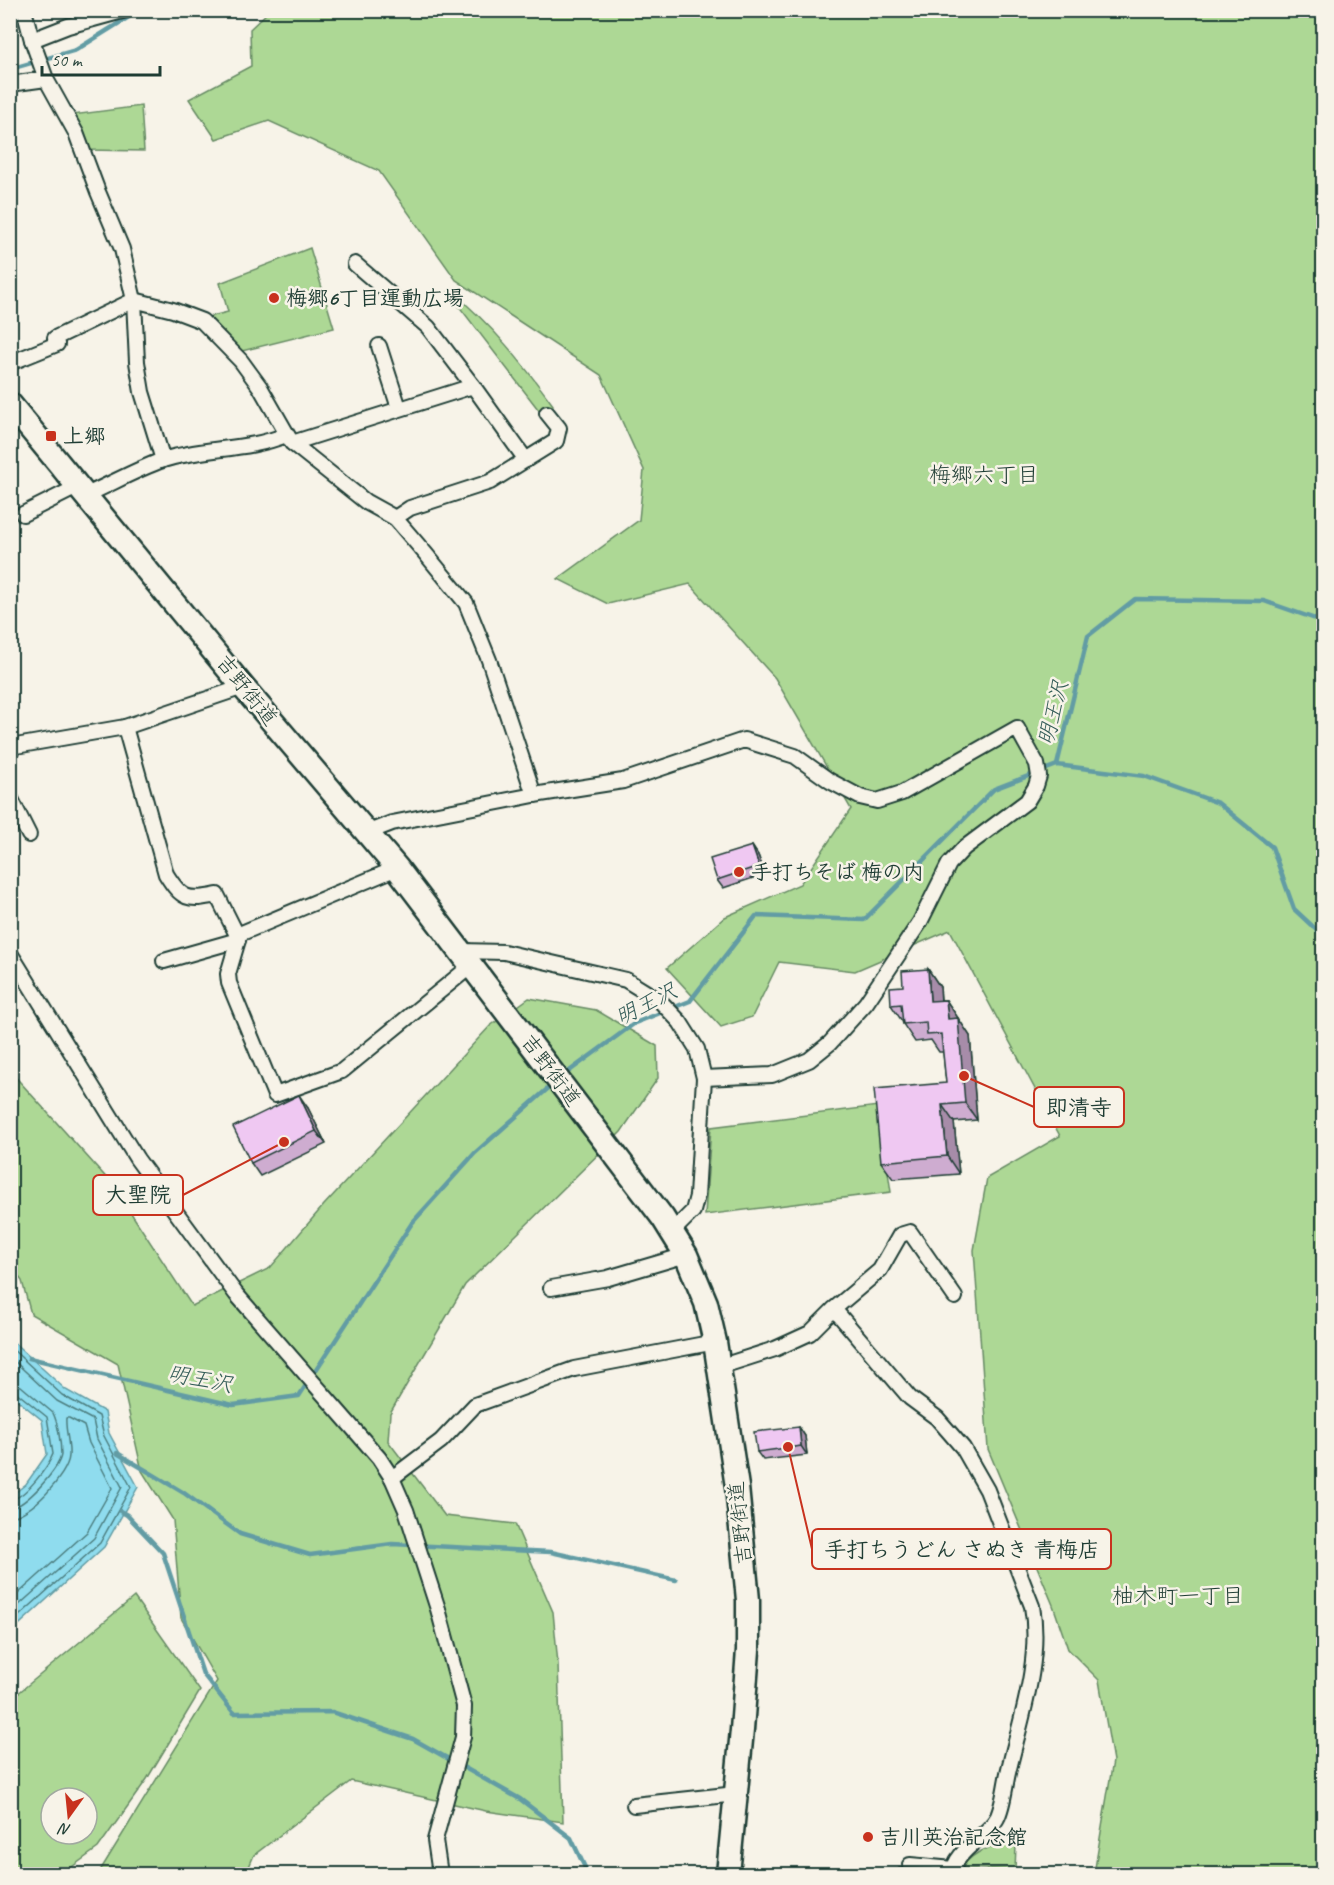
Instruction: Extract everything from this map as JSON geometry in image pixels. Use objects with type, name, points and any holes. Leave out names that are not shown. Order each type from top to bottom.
[{"type":"main road","name":"吉野街道","points":[[10,404],[243,687],[396,868],[617,1157],[687,1255],[706,1303],[715,1342],[737,1487],[748,1600],[748,1650],[728,1875]]},
{"type":"street","points":[[24,10],[46,79],[76,133],[122,249],[134,300],[137,362],[142,392],[163,460]]},
{"type":"street","points":[[32,40],[68,26],[126,10]]},
{"type":"street","points":[[10,84],[46,79]]},
{"type":"street","points":[[355,264],[428,327],[526,460]]},
{"type":"street","points":[[10,363],[57,344],[55,338],[134,300],[173,310],[202,321],[241,361],[260,387],[289,439],[366,502],[395,518],[465,603],[489,660],[534,795]]},
{"type":"street","points":[[379,346],[399,408]]},
{"type":"street","points":[[23,514],[163,460],[200,452],[289,439],[473,386]]},
{"type":"street","points":[[395,518],[410,508],[490,482],[556,441],[558,428],[547,413]]},
{"type":"street","points":[[10,747],[125,727],[243,687]]},
{"type":"street","points":[[125,727],[166,874],[177,891],[195,899],[217,895],[237,937],[228,974],[229,983],[275,1095],[342,1071],[467,958],[504,952],[626,980],[660,1001],[680,1022],[697,1049],[704,1078],[698,1196],[693,1211],[672,1232]]},
{"type":"street","points":[[366,833],[392,823],[534,795],[623,781],[744,740],[795,756],[830,781],[860,797],[877,801],[902,793],[1017,728],[1037,764],[1039,776],[1036,786],[1027,801],[964,848],[949,864],[920,922],[866,1003],[830,1042],[809,1060],[772,1075],[704,1078]]},
{"type":"street","points":[[10,797],[29,835]]},
{"type":"street","points":[[164,961],[237,937],[396,868]]},
{"type":"street","points":[[10,953],[137,1159],[236,1294],[379,1458],[392,1478],[406,1510],[438,1609],[464,1706],[463,1737],[435,1840],[440,1875]]},
{"type":"street","points":[[719,1366],[775,1349],[810,1333],[880,1270],[900,1235],[910,1232],[955,1298]]},
{"type":"street","points":[[551,1288],[608,1278],[687,1255]]},
{"type":"street","points":[[834,1309],[910,1398],[937,1418],[963,1448],[987,1490],[1032,1606],[1035,1621],[1033,1660],[997,1818],[960,1858],[953,1872],[910,1865]]},
{"type":"street","points":[[392,1478],[441,1442],[475,1405],[574,1369],[715,1342]]},
{"type":"street","points":[[634,1805],[736,1794]]},
{"type":"green space","points":[[269,11],[1323,11],[1323,1874],[1094,1874],[1113,1761],[1099,1680],[1068,1649],[1053,1605],[988,1449],[974,1250],[987,1178],[1060,1136],[950,930],[855,971],[779,962],[752,1017],[721,1027],[667,968],[725,917],[800,884],[851,809],[775,678],[690,584],[608,604],[558,579],[639,520],[644,470],[601,375],[456,280],[379,171],[269,121],[216,139],[189,99],[251,66],[250,29]]},
{"type":"green space","points":[[141,106],[144,151],[87,150],[72,115]]},
{"type":"green space","name":"梅郷6丁目運動広場","points":[[310,248],[334,328],[242,351],[208,317],[228,312],[220,283]]},
{"type":"green space","points":[[451,291],[506,345],[553,405],[541,413],[448,292]]},
{"type":"green space","points":[[529,998],[596,1010],[657,1046],[658,1078],[621,1132],[465,1285],[390,1413],[388,1441],[445,1516],[515,1524],[553,1612],[558,1664],[563,1822],[486,1811],[351,1781],[254,1855],[246,1874],[98,1874],[217,1681],[181,1618],[173,1520],[142,1471],[118,1364],[31,1314],[22,1281],[11,1266],[10,1071],[112,1184],[192,1306],[270,1268],[324,1205],[490,1026]]},
{"type":"green space","points":[[878,1106],[891,1192],[705,1215],[711,1127]]},
{"type":"green space","points":[[134,1597],[200,1691],[147,1779],[98,1848],[62,1874],[30,1874],[11,1864],[11,1699]]},
{"type":"green space","points":[[1016,1845],[1015,1870],[960,1868],[985,1849]]},
{"type":"water","points":[[10,1339],[66,1390],[105,1412],[109,1433],[138,1487],[104,1547],[11,1632],[11,1496],[26,1484],[47,1454],[42,1420],[11,1395]]},
{"type":"building","points":[[752,846],[759,866],[717,880],[710,859]]},
{"type":"building","points":[[928,969],[930,1001],[946,1000],[948,1019],[958,1018],[965,1103],[942,1105],[947,1156],[881,1162],[874,1089],[946,1083],[941,1034],[927,1035],[926,1022],[903,1024],[901,1004],[891,1005],[890,987],[903,986],[902,971]]},
{"type":"building","points":[[299,1095],[316,1131],[251,1163],[233,1127]]},
{"type":"building","points":[[799,1427],[801,1446],[757,1452],[754,1432]]},
{"type":"building","points":[[899,1868],[932,1869],[932,1875],[899,1875]]},
{"type":"waterway","points":[[10,69],[76,50],[140,10]]},
{"type":"waterway","name":"明王沢","points":[[564,1075],[635,1023],[690,1001],[756,916],[864,920],[994,789],[1057,765],[1088,636],[1135,599],[1264,601],[1324,622]]},
{"type":"waterway","points":[[1057,765],[1144,776],[1218,803],[1272,847],[1294,909],[1324,937]]},
{"type":"waterway","name":"明王沢","points":[[29,1358],[233,1405],[299,1396],[412,1223],[475,1153],[553,1084]]},
{"type":"waterway","points":[[117,1453],[184,1493],[240,1534],[310,1555],[392,1544],[551,1552],[676,1580]]},
{"type":"waterway","points":[[120,1511],[127,1515],[163,1553],[203,1674],[234,1713],[332,1712],[413,1739],[520,1799],[571,1838],[588,1874]]},
{"type":"place","name":"梅郷6丁目運動広場","points":[[274,298]]},
{"type":"place","name":"上郷","points":[[51,436]]},
{"type":"place","name":"手打ちそば 梅の内","points":[[739,872]]},
{"type":"place","name":"即清寺","points":[[964,1076]]},
{"type":"place","name":"大聖院","points":[[284,1142]]},
{"type":"place","name":"手打ちうどん さぬき 青梅店","points":[[788,1447]]},
{"type":"place","name":"吉川英治記念館","points":[[868,1837]]},
{"type":"district","name":"梅郷六丁目","points":[[984,475]]},
{"type":"district","name":"柚木町一丁目","points":[[1178,1596]]}]
